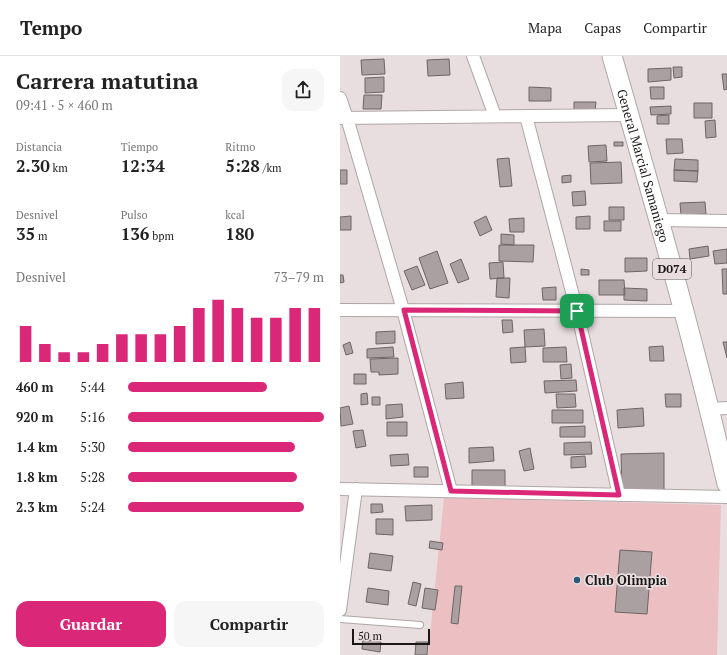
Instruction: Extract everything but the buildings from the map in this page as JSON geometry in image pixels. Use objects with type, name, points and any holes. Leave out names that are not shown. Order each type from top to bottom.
[{"type":"main road","name":"General Marcial Samaniego","points":[[612,56],[684,311],[718,408],[727,484]]},
{"type":"street","points":[[473,56],[495,116]]},
{"type":"street","points":[[340,98],[344,118],[404,310],[451,491]]},
{"type":"street","points":[[344,118],[629,115]]},
{"type":"street","points":[[526,116],[577,311],[619,495]]},
{"type":"street","points":[[658,220],[727,220]]},
{"type":"street","points":[[340,310],[684,311]]},
{"type":"street","points":[[340,489],[727,497]]},
{"type":"street","points":[[340,610],[356,489]]},
{"type":"lane","points":[[340,619],[420,625]]},
{"type":"shaded area","name":"Club Olimpia","points":[[444,498],[721,505],[717,655],[428,655]]},
{"type":"place","name":"Club Olimpia","points":[[577,580]]},
{"type":"route","points":[[404,310],[577,311],[619,495],[451,491],[404,310]]}]
